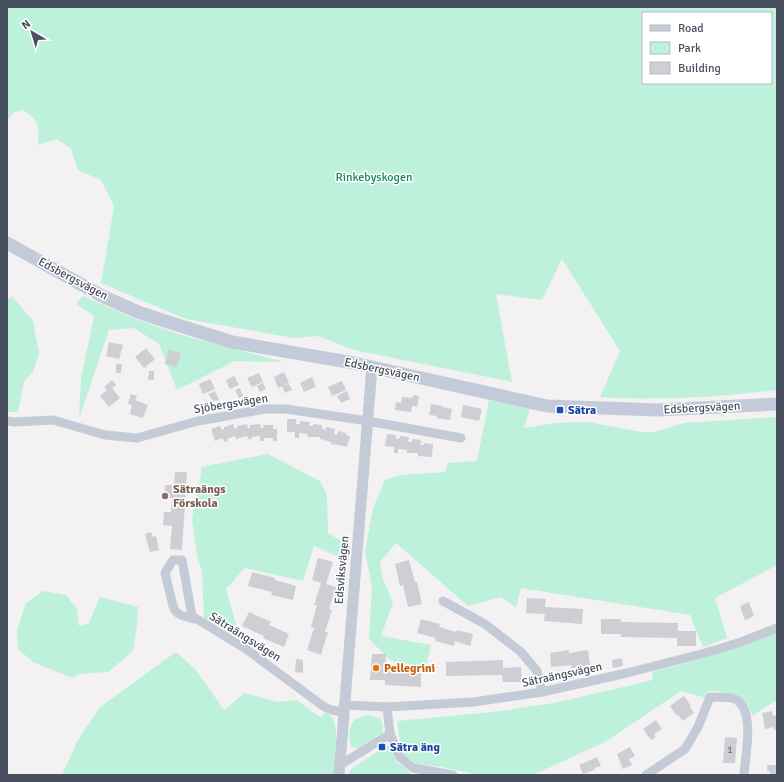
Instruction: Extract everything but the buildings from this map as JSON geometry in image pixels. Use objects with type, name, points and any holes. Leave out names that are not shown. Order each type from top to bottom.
[{"type":"main road","name":"Edsbergsvägen","points":[[7,243],[102,296],[138,312],[232,342],[372,367],[547,406],[658,410],[777,404]]},
{"type":"street","name":"Edsviksvägen","points":[[340,770],[372,367]]},
{"type":"street","name":"Sjöbergsvägen","points":[[7,421],[53,420],[105,434],[137,438],[198,420],[265,409],[286,409],[368,421],[461,438]]},
{"type":"street","name":"Sätraängsvägen","points":[[194,619],[192,616],[182,560],[173,560],[165,573],[173,606],[178,614],[194,619],[246,649],[323,706],[331,710],[344,708],[473,702],[542,692],[628,673],[705,653],[777,628]]},
{"type":"street","points":[[443,601],[485,624],[521,652],[537,671],[542,692]]},
{"type":"street","points":[[646,775],[685,749],[698,727],[710,697],[734,699],[743,705],[748,725],[744,775]]},
{"type":"street","points":[[387,707],[390,734],[400,757],[413,768],[453,775]]},
{"type":"street","points":[[340,770],[390,734]]},
{"type":"green space","name":"Rinkebyskogen","points":[[7,7],[777,7],[777,390],[688,398],[644,399],[600,397],[620,351],[562,259],[542,300],[496,294],[512,382],[354,350],[318,336],[294,338],[186,319],[101,283],[114,206],[101,180],[78,170],[71,149],[57,139],[38,145],[38,128],[33,117],[23,110],[14,112],[7,120]]},
{"type":"green space","points":[[83,296],[138,320],[182,335],[284,362],[235,361],[177,390],[159,344],[134,328],[109,330],[79,419],[81,378],[94,316],[76,304]]},
{"type":"green space","points":[[12,297],[33,320],[39,354],[33,372],[24,381],[18,412],[7,412],[7,299]]},
{"type":"green space","points":[[489,400],[530,409],[524,428],[556,423],[588,422],[642,432],[654,432],[684,423],[777,417],[777,565],[715,598],[727,638],[703,647],[690,615],[521,588],[516,608],[501,597],[468,606],[396,543],[380,562],[383,579],[393,602],[381,636],[431,645],[426,667],[391,661],[369,639],[372,588],[365,551],[373,508],[385,480],[401,475],[445,472],[448,463],[477,461]]},
{"type":"green space","points":[[268,454],[320,481],[327,495],[328,533],[350,546],[348,561],[314,546],[303,581],[245,568],[226,589],[237,627],[204,619],[202,571],[197,556],[192,518],[201,475],[201,467]]},
{"type":"green space","points":[[43,591],[66,595],[77,609],[79,626],[89,623],[100,597],[138,607],[133,651],[108,672],[80,674],[72,678],[33,662],[18,649],[17,630],[26,603]]},
{"type":"green space","points":[[777,632],[777,700],[752,716],[747,704],[735,695],[724,692],[708,691],[706,698],[681,691],[605,742],[533,775],[478,775],[442,767],[416,764],[404,754],[400,742],[397,721],[492,712],[554,703],[649,681],[653,678],[652,672],[715,654]]},
{"type":"green space","points":[[176,652],[196,670],[224,710],[245,693],[277,702],[297,700],[321,717],[325,712],[333,718],[336,730],[335,775],[62,775],[78,740],[100,707]]},
{"type":"green space","points":[[369,715],[381,719],[383,726],[382,733],[359,748],[351,747],[350,728],[353,721],[357,718]]},
{"type":"green space","points":[[390,744],[397,762],[411,773],[404,775],[348,775],[352,768]]},
{"type":"place","name":"Sätra","points":[[560,410]]},
{"type":"place","name":"Sätraängs Förskola","points":[[165,496]]},
{"type":"place","name":"Pellegrini","points":[[376,668]]},
{"type":"place","name":"Sätra äng","points":[[382,747]]}]
